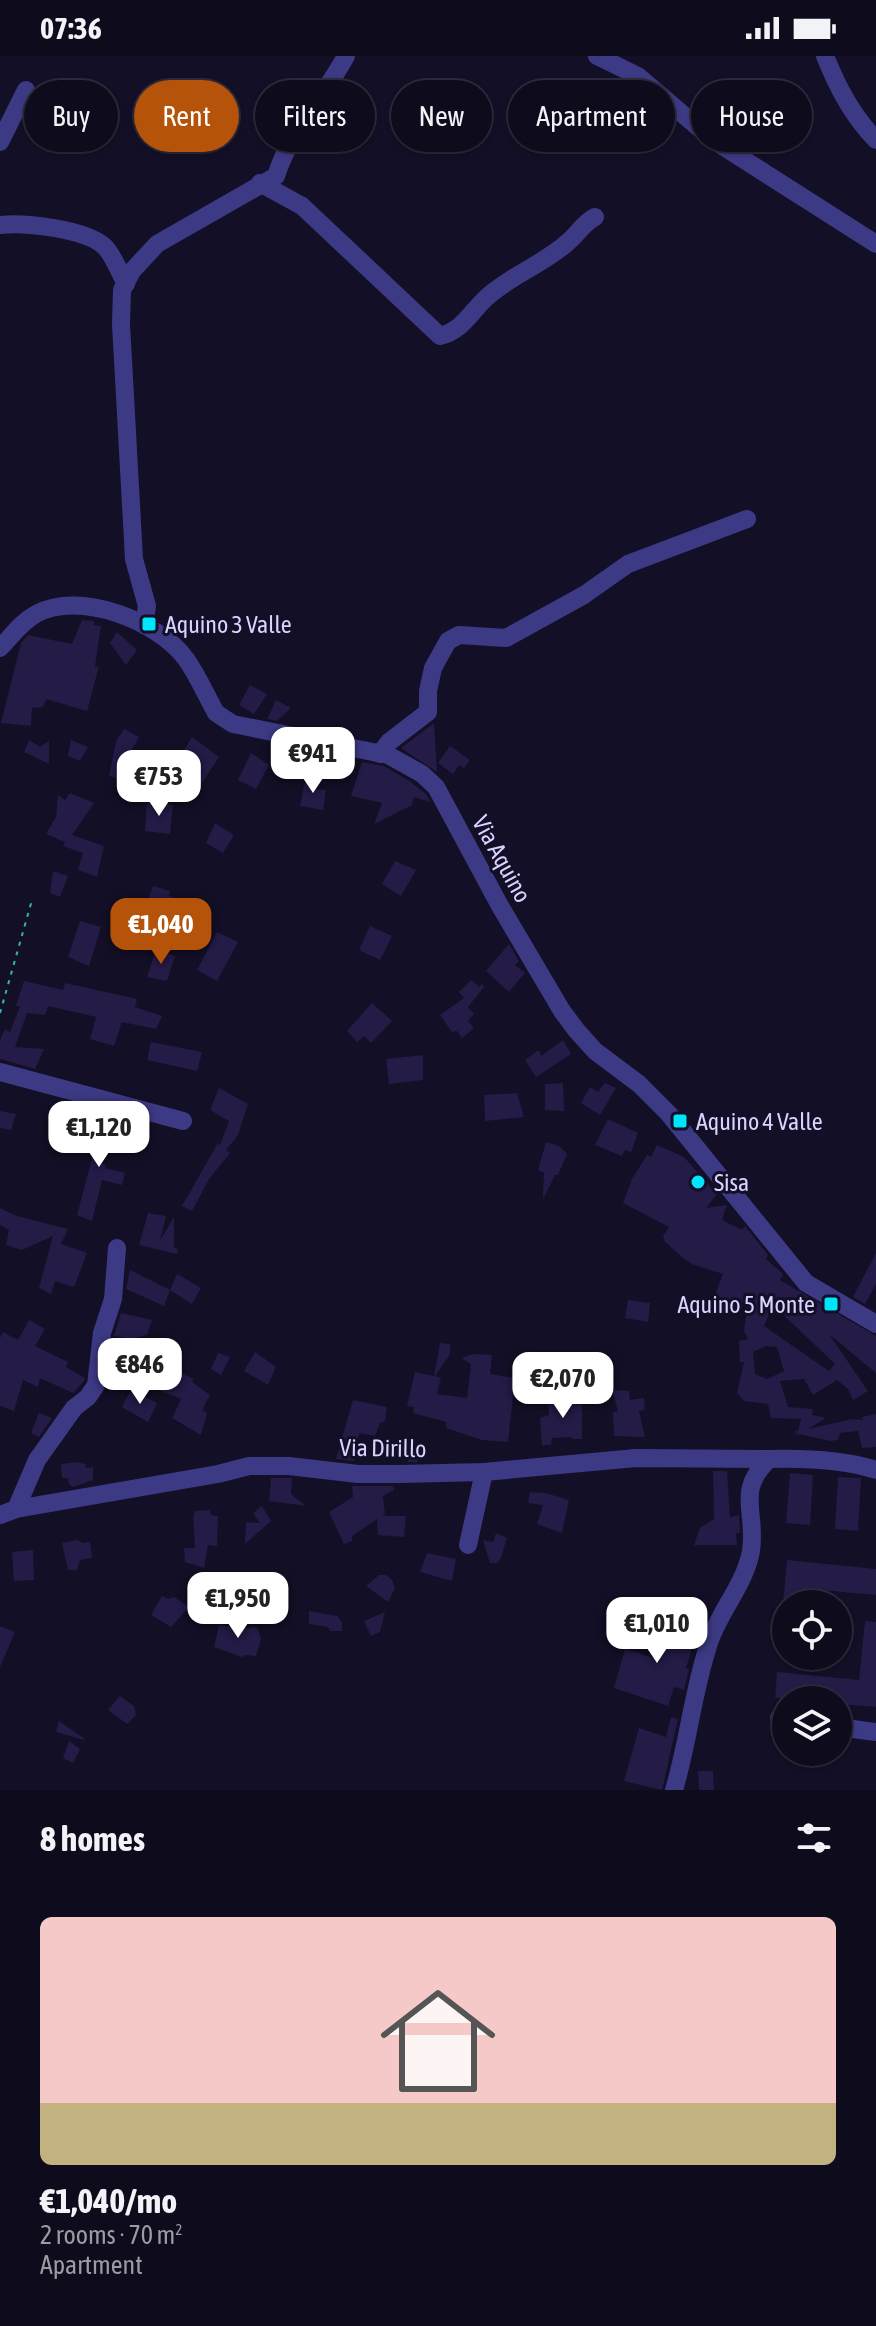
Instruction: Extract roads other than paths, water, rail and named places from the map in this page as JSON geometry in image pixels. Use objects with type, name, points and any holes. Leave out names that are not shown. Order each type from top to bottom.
[{"type":"street","points":[[144,625],[147,606],[134,559],[121,324],[122,290],[132,271],[157,244],[276,176],[282,154],[330,85],[346,56]]},
{"type":"street","points":[[597,56],[638,76],[713,140],[876,244]]},
{"type":"street","points":[[825,56],[840,93],[876,140]]},
{"type":"street","points":[[0,142],[24,94]]},
{"type":"street","points":[[260,183],[302,206],[440,336],[455,333],[485,298],[512,277],[569,242],[583,224],[595,217]]},
{"type":"street","points":[[0,225],[16,223],[89,236],[106,247],[126,284]]},
{"type":"street","points":[[380,754],[389,742],[428,712],[433,668],[448,641],[459,635],[506,638],[584,595],[628,564],[747,519]]},
{"type":"street","name":"Via Aquino","points":[[0,648],[24,622],[50,609],[86,606],[144,625],[165,639],[184,657],[216,713],[223,719],[244,727],[380,754],[406,763],[436,787],[500,906],[577,1031],[595,1051],[639,1084],[669,1114],[806,1283],[876,1324]]},
{"type":"street","points":[[0,1072],[183,1121]]},
{"type":"street","points":[[8,1512],[37,1460],[74,1408],[88,1397],[96,1385],[102,1333],[113,1299],[117,1248]]},
{"type":"street","name":"Via Dirillo","points":[[8,1512],[206,1477],[249,1466],[289,1466],[358,1474],[484,1472],[636,1458],[856,1463],[876,1470]]},
{"type":"street","points":[[674,1790],[688,1738],[697,1680],[709,1641],[742,1579],[751,1551],[750,1484],[769,1459]]},
{"type":"street","points":[[468,1545],[484,1472]]},
{"type":"street","points":[[852,1729],[876,1732]]},
{"type":"place","name":"Aquino 3 Valle","points":[[149,624]]},
{"type":"place","name":"Aquino 4 Valle","points":[[680,1121]]},
{"type":"place","name":"Sisa","points":[[698,1182]]},
{"type":"place","name":"Aquino 5 Monte","points":[[831,1304]]}]
